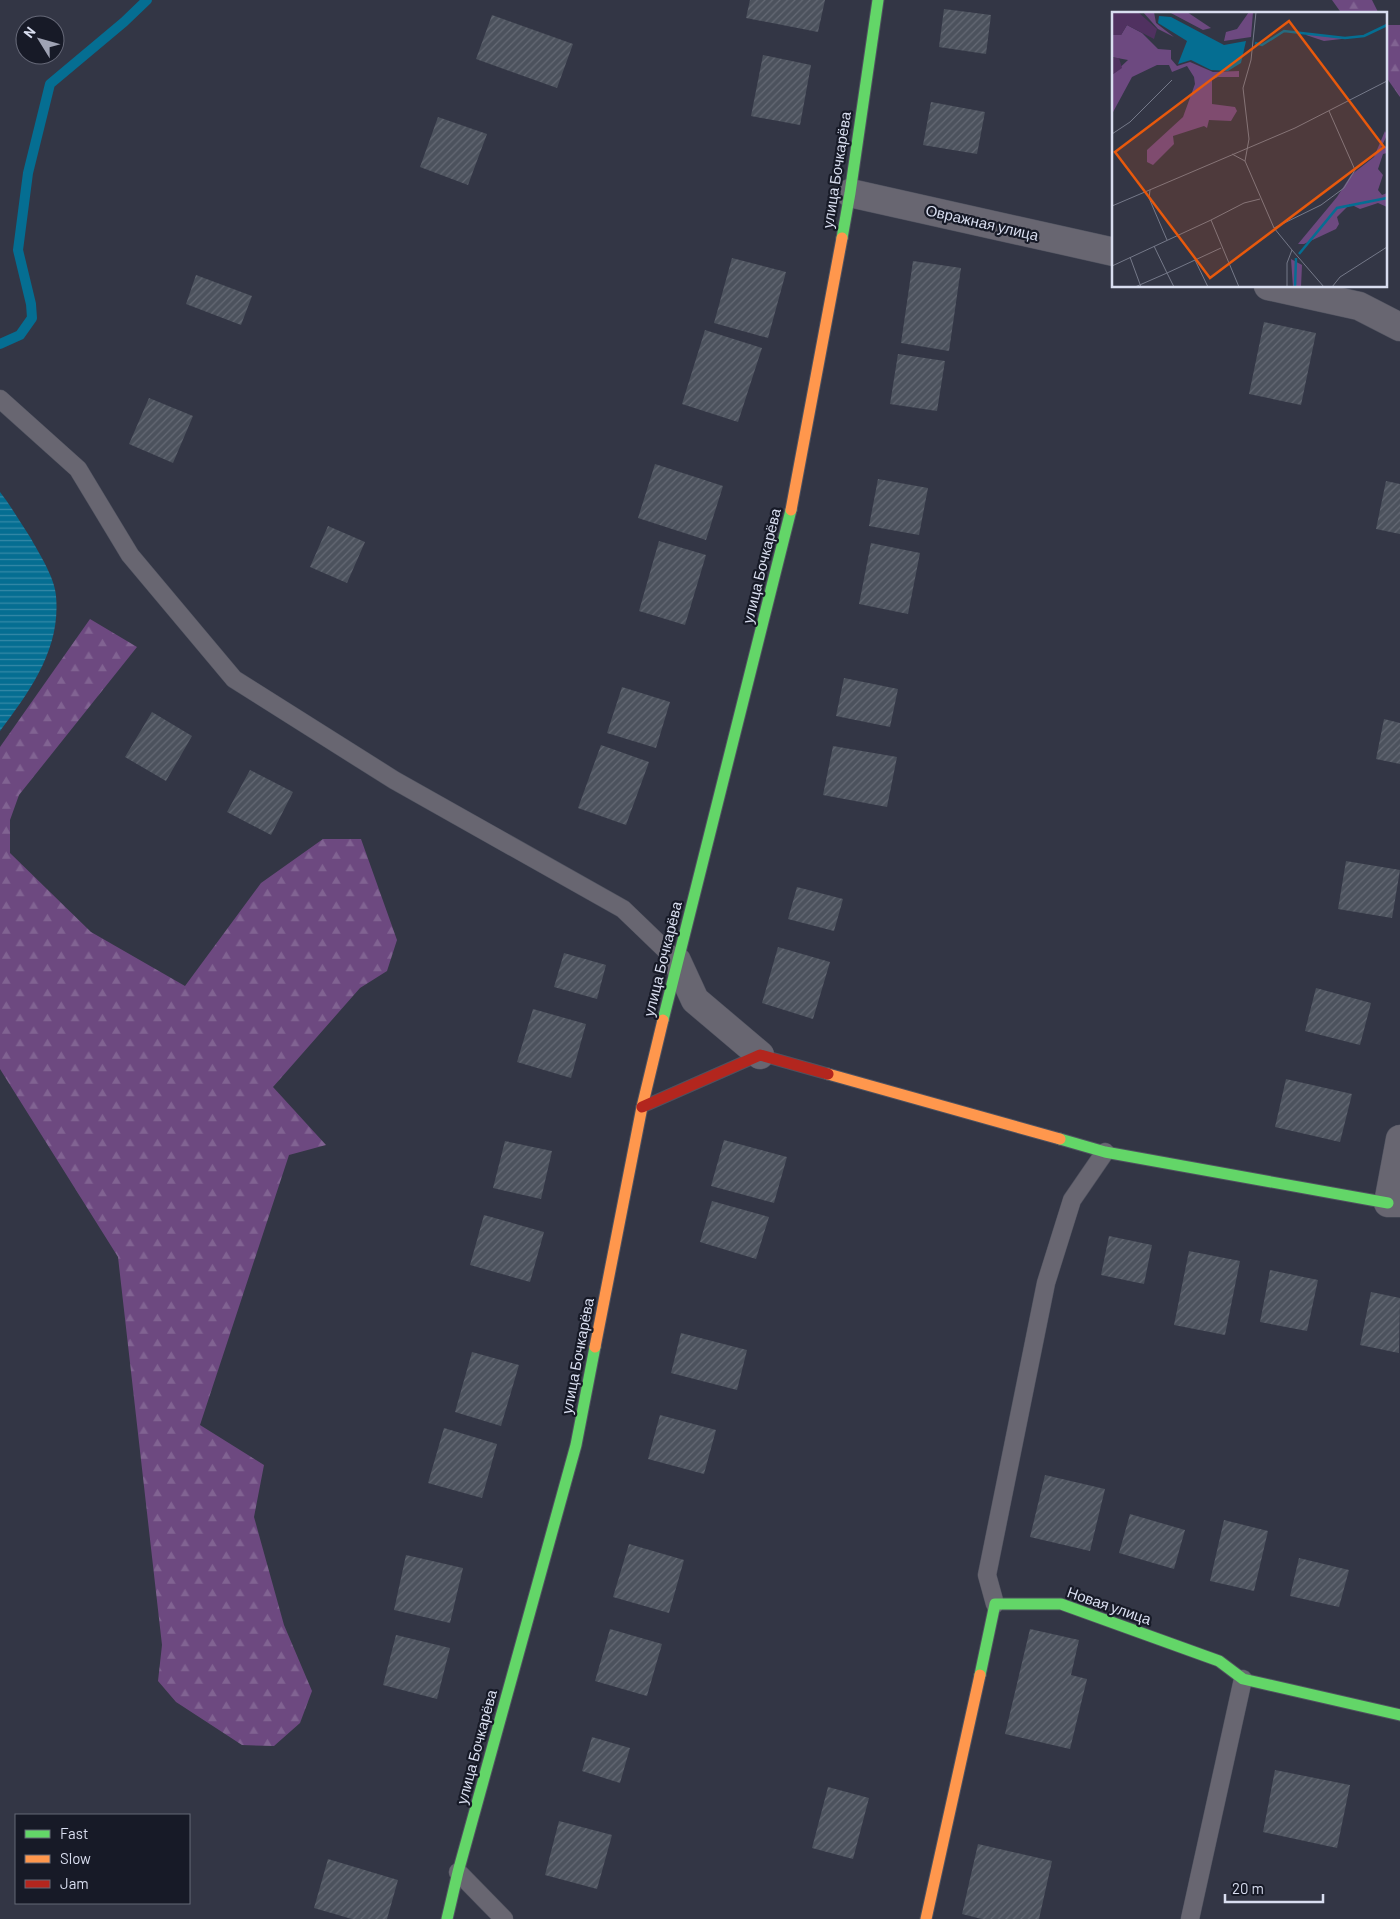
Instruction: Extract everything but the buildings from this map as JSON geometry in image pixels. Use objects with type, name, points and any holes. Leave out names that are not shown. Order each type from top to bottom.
[{"type":"street","name":"улица Бочкарёва","points":[[447,1919],[458,1872],[576,1445],[642,1107],[677,961],[788,528],[850,194],[878,0]]},
{"type":"street","name":"Овражная улица","points":[[850,194],[1112,252]]},
{"type":"street","points":[[1277,288],[1359,306],[1400,327]]},
{"type":"street","points":[[677,961],[695,1000],[760,1055],[1105,1152],[1394,1203],[1400,1139]]},
{"type":"street","points":[[642,1107],[760,1055]]},
{"type":"street","points":[[926,1919],[995,1604]]},
{"type":"street","name":"Новая улица","points":[[995,1604],[1061,1604],[1219,1661],[1243,1679],[1400,1715]]},
{"type":"lane","points":[[0,399],[78,469],[130,555],[234,679],[394,780],[623,909],[677,961]]},
{"type":"lane","points":[[995,1604],[987,1575],[1046,1283],[1072,1200],[1105,1152]]},
{"type":"lane","points":[[1190,1919],[1243,1679]]},
{"type":"lane","points":[[458,1872],[504,1919]]},
{"type":"green space","points":[[1332,0],[1372,0],[1378,12],[1341,12]]},
{"type":"green space","points":[[1388,25],[1400,25],[1400,97],[1388,80]]},
{"type":"green space","points":[[90,619],[137,647],[19,795],[10,820],[10,853],[91,932],[185,986],[261,883],[323,839],[361,839],[397,940],[387,971],[360,988],[273,1087],[326,1145],[289,1155],[200,1425],[264,1465],[254,1517],[284,1625],[312,1691],[300,1723],[274,1746],[242,1745],[176,1702],[158,1681],[162,1645],[118,1257],[0,1069],[0,747]]},
{"type":"water","points":[[0,492],[30,537],[50,574],[55,589],[56,615],[54,634],[41,668],[32,685],[0,731]]},
{"type":"waterway","points":[[0,344],[20,335],[32,318],[31,304],[18,250],[28,173],[50,84],[124,22],[147,0]]},
{"type":"traffic: fast","points":[[842,238],[878,0]]},
{"type":"traffic: fast","points":[[663,1020],[791,510]]},
{"type":"traffic: fast","points":[[1060,1139],[1105,1152],[1388,1203]]},
{"type":"traffic: fast","points":[[447,1919],[458,1872],[576,1445],[595,1347]]},
{"type":"traffic: fast","points":[[980,1675],[995,1604],[1061,1604],[1219,1661],[1243,1679],[1400,1715]]},
{"type":"traffic: slow","points":[[791,510],[842,238]]},
{"type":"traffic: slow","points":[[595,1347],[642,1107],[663,1020]]},
{"type":"traffic: slow","points":[[828,1074],[1060,1139]]},
{"type":"traffic: slow","points":[[926,1919],[980,1675]]},
{"type":"traffic: jam","points":[[642,1107],[760,1055],[828,1074]]}]
